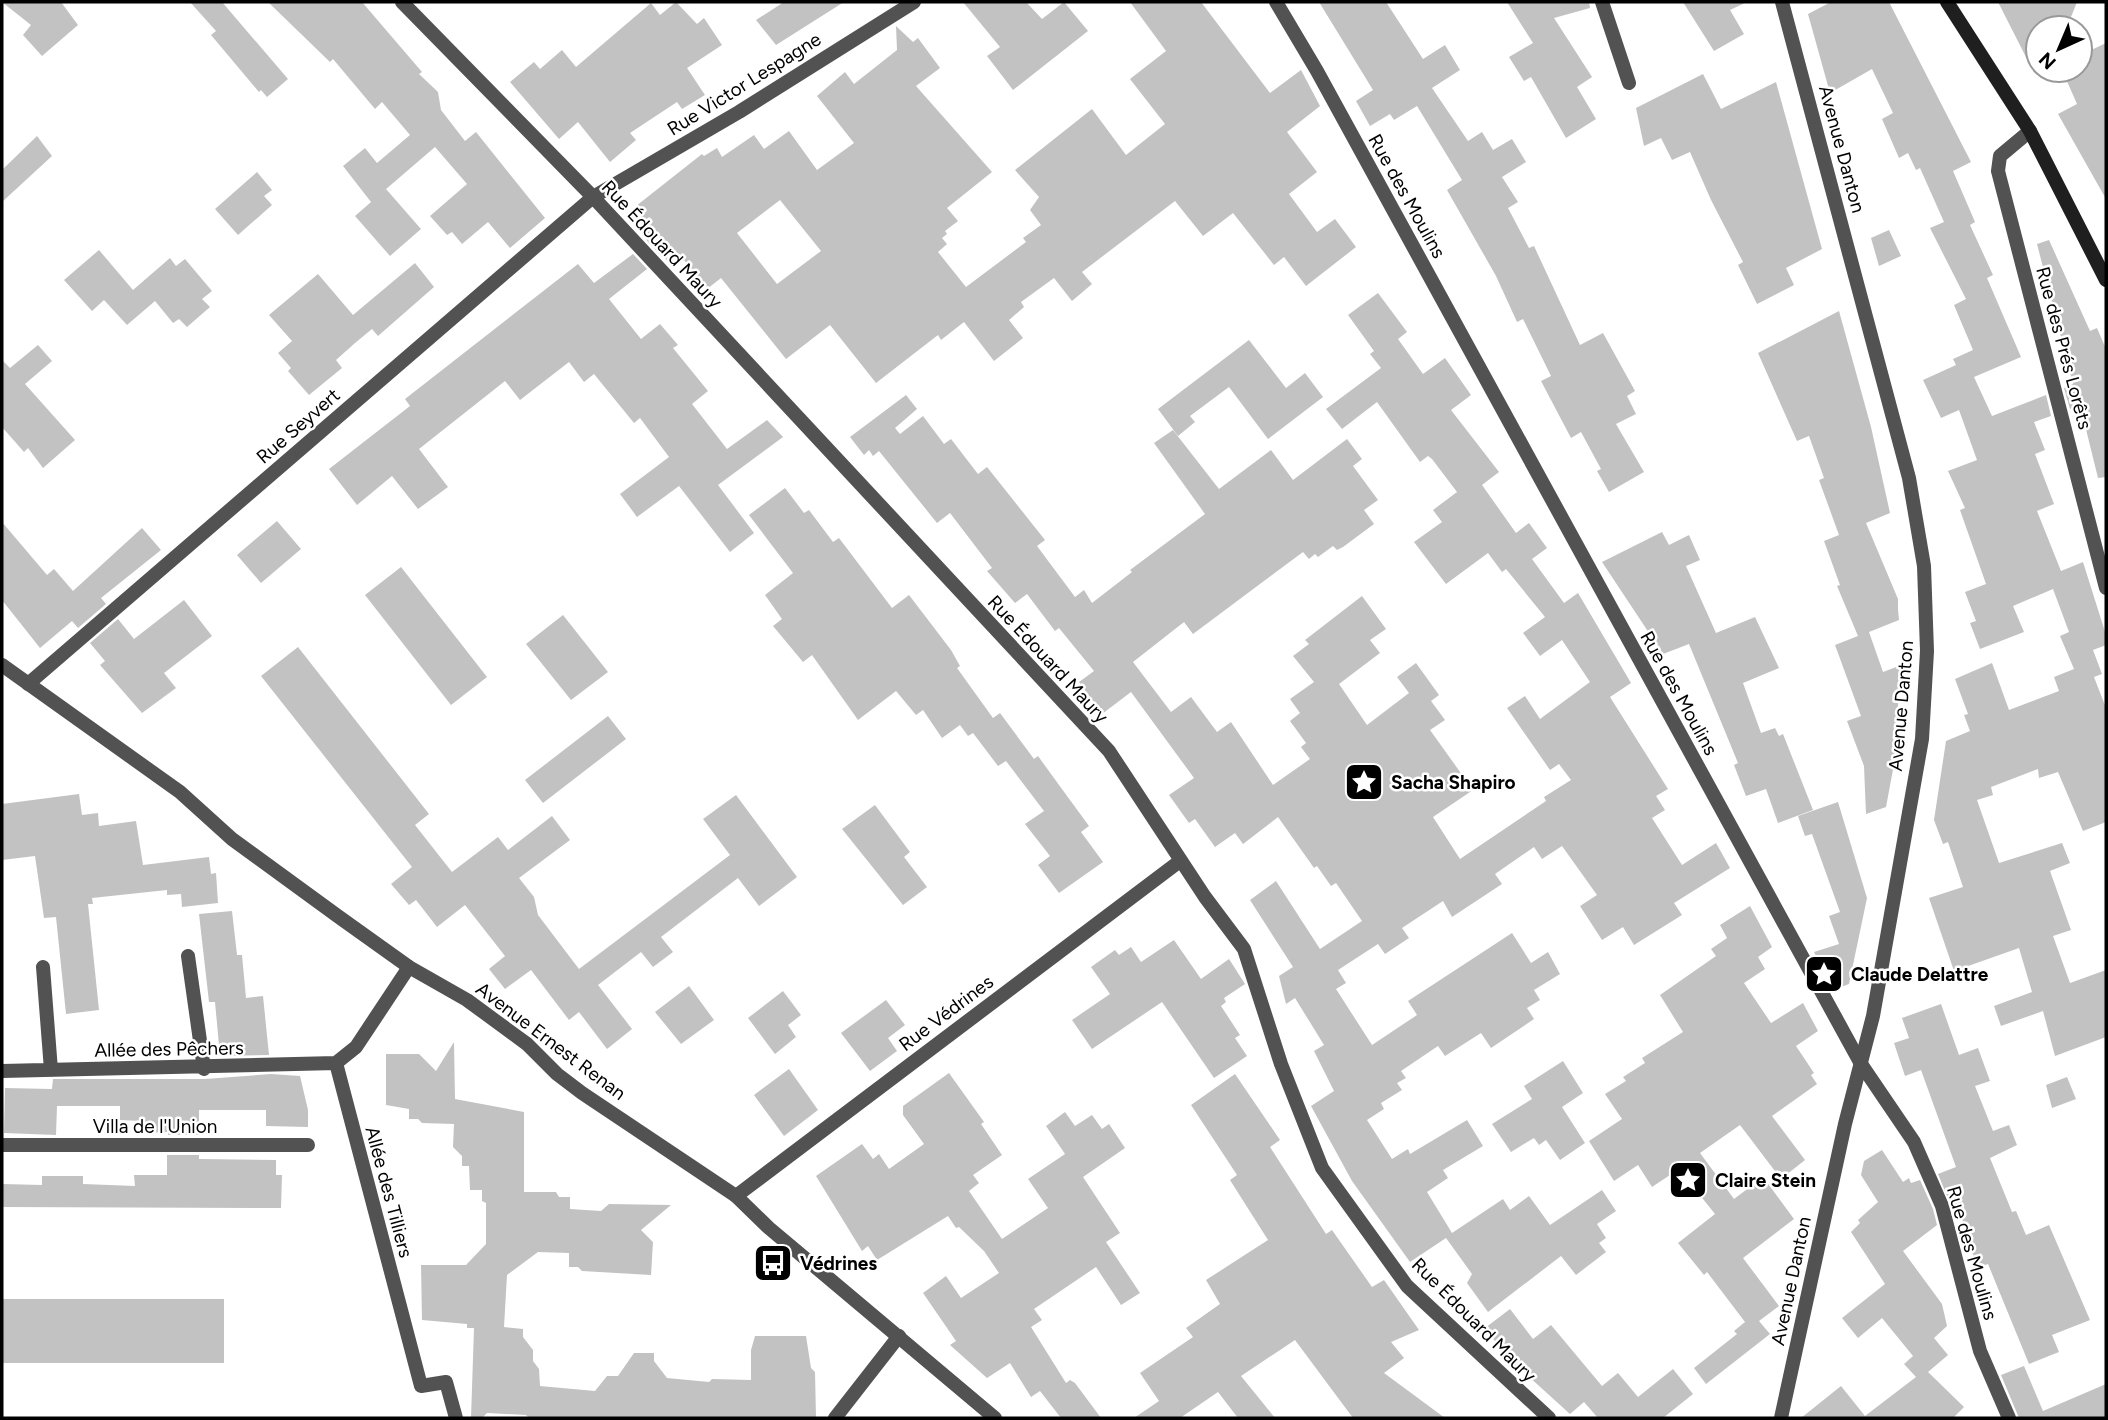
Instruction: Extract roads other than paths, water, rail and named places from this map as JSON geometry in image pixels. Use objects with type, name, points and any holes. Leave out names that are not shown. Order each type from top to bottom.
[{"type":"main road","points":[[1947,2],[2030,131],[2106,280]]},
{"type":"street","name":"Rue Édouard Maury","points":[[402,2],[593,197],[1109,751],[1180,861],[1244,949],[1281,1064],[1322,1168],[1407,1286],[1549,1418]]},
{"type":"street","name":"Rue Victor Lespagne","points":[[593,197],[739,112],[914,2]]},
{"type":"street","name":"Rue des Moulins","points":[[1276,2],[1317,71],[1861,1064],[1914,1142],[1942,1206],[1980,1351],[2009,1418]]},
{"type":"street","points":[[1602,2],[1629,83]]},
{"type":"street","name":"Avenue Danton","points":[[1781,1418],[1845,1124],[1872,1016],[1922,739],[1927,651],[1924,566],[1909,478],[1885,377],[1782,2]]},
{"type":"street","name":"Rue des Prés Lorêts","points":[[2030,131],[2000,156],[1998,171],[2106,588]]},
{"type":"street","name":"Rue Seyvert","points":[[28,684],[593,197]]},
{"type":"street","name":"Avenue Ernest Renan","points":[[2,664],[180,792],[232,839],[409,967],[467,1000],[527,1044],[557,1074],[583,1093],[736,1196],[769,1228],[995,1418]]},
{"type":"street","name":"Rue Védrines","points":[[736,1196],[1180,861]]},
{"type":"street","points":[[188,956],[204,1069]]},
{"type":"street","points":[[43,967],[51,1070]]},
{"type":"street","points":[[336,1063],[356,1047],[409,967]]},
{"type":"street","name":"Allée des Pêchers","points":[[2,1071],[204,1069],[336,1063]]},
{"type":"street","name":"Allée des Tilliers","points":[[336,1063],[421,1386],[446,1382],[456,1418]]},
{"type":"street","name":"Villa de l'Union","points":[[2,1145],[308,1145]]},
{"type":"street","points":[[835,1418],[899,1336]]},
{"type":"place","name":"Sacha Shapiro","points":[[1364,782]]},
{"type":"place","name":"Claude Delattre","points":[[1824,974]]},
{"type":"place","name":"Claire Stein","points":[[1688,1180]]},
{"type":"place","name":"Védrines","points":[[773,1263]]}]
